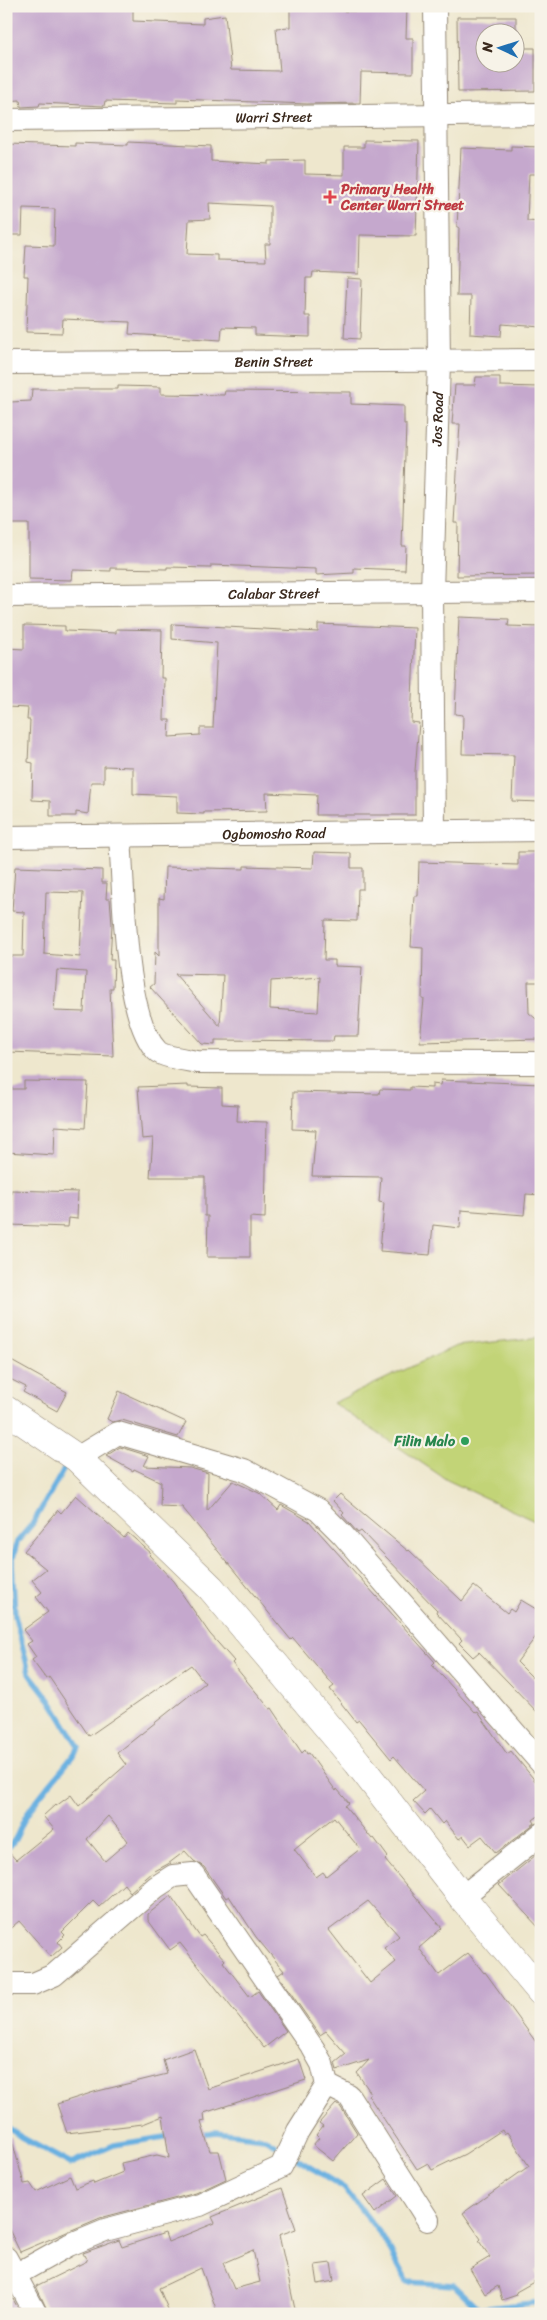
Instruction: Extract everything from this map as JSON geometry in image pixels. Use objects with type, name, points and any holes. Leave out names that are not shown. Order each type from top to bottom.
[{"type":"street","name":"Jos Road","points":[[434,831],[432,592],[439,362],[435,6]]},
{"type":"street","name":"Warri Street","points":[[6,120],[541,114]]},
{"type":"street","name":"Benin Street","points":[[6,363],[541,360]]},
{"type":"street","name":"Calabar Street","points":[[6,596],[541,591]]},
{"type":"street","name":"Ogbomosho Road","points":[[6,837],[541,830]]},
{"type":"street","points":[[120,837],[130,972],[136,1008],[148,1040],[159,1053],[197,1062],[541,1063]]},
{"type":"street","points":[[6,1410],[77,1458],[211,1588],[358,1763],[462,1897],[541,1992]]},
{"type":"street","points":[[77,1458],[118,1432],[244,1470],[318,1510],[342,1534],[541,1763]]},
{"type":"street","points":[[462,1897],[541,1834]]},
{"type":"street","points":[[6,1984],[33,1984],[54,1975],[156,1887],[173,1876],[192,1874],[313,2048],[322,2064],[327,2084],[298,2132],[281,2167],[200,2205],[105,2230],[10,2271],[36,2314]]},
{"type":"street","points":[[327,2084],[349,2096],[428,2220]]},
{"type":"green space","name":"Filin Malo","points":[[541,1337],[541,1524],[447,1480],[333,1403],[456,1346]]},
{"type":"building","points":[[6,6],[133,6],[133,21],[203,24],[203,18],[225,15],[231,70],[280,71],[276,28],[290,27],[290,6],[342,6],[342,11],[391,13],[392,6],[407,6],[406,38],[413,38],[413,73],[361,72],[360,103],[307,104],[177,99],[177,103],[105,101],[104,106],[40,103],[39,106],[21,107],[20,100],[6,101]]},
{"type":"building","points":[[457,17],[516,17],[516,22],[474,22],[474,72],[524,72],[524,48],[535,48],[535,91],[458,92]]},
{"type":"building","points":[[364,140],[419,141],[416,236],[360,235],[359,274],[313,272],[312,278],[306,278],[305,316],[310,316],[310,337],[255,335],[255,328],[222,327],[221,340],[129,334],[130,322],[63,319],[62,333],[26,332],[28,276],[24,276],[26,245],[54,246],[55,209],[23,208],[22,235],[6,235],[6,144],[75,146],[75,143],[128,145],[128,142],[211,146],[211,161],[269,164],[269,161],[305,160],[305,174],[344,175],[344,147],[364,147]],"holes":[[[209,203],[270,206],[270,244],[265,244],[266,261],[217,260],[217,255],[187,254],[189,220],[210,219]]]},
{"type":"building","points":[[511,146],[541,147],[541,174],[529,174],[527,221],[541,222],[541,327],[502,324],[501,336],[470,334],[471,296],[457,296],[459,227],[457,227],[461,148],[511,150]]},
{"type":"building","points":[[347,278],[362,279],[360,339],[344,338]]},
{"type":"building","points":[[476,377],[500,377],[500,386],[539,387],[541,575],[457,576],[458,523],[454,523],[460,424],[452,424],[455,385],[475,385]]},
{"type":"building","points":[[118,386],[161,387],[161,394],[224,395],[225,391],[351,392],[351,404],[404,406],[404,424],[406,424],[402,546],[406,546],[405,570],[354,568],[354,573],[316,575],[316,569],[211,565],[211,568],[167,567],[167,569],[111,568],[111,571],[73,570],[72,580],[29,579],[29,524],[6,524],[10,402],[31,401],[32,389],[118,389]]},
{"type":"building","points":[[459,617],[509,619],[508,626],[541,627],[541,802],[512,801],[514,755],[462,754],[463,715],[455,714]]},
{"type":"building","points":[[172,624],[318,632],[318,624],[415,628],[411,722],[419,723],[415,771],[415,815],[316,815],[317,795],[266,793],[267,811],[204,812],[204,814],[177,813],[177,796],[133,794],[133,767],[104,766],[104,782],[91,782],[88,814],[76,812],[76,816],[50,816],[50,801],[32,800],[33,763],[28,762],[30,720],[27,720],[28,708],[6,707],[6,648],[24,649],[24,625],[65,626],[65,631],[116,633],[116,629],[162,630],[161,678],[165,678],[164,720],[170,720],[169,737],[200,735],[200,728],[213,728],[217,643],[172,639]]},
{"type":"building","points":[[314,852],[351,853],[351,868],[363,868],[363,889],[358,889],[357,921],[325,920],[324,960],[335,960],[335,966],[362,967],[358,1036],[334,1036],[333,1041],[215,1040],[215,1045],[202,1044],[150,987],[154,984],[155,952],[159,956],[159,898],[164,899],[165,867],[244,869],[244,866],[313,868]],"holes":[[[175,974],[223,975],[220,1026]],[[320,977],[318,1012],[270,1009],[271,981]]]},
{"type":"building","points":[[518,852],[541,852],[541,982],[528,982],[529,1013],[541,1023],[541,1039],[420,1042],[424,999],[422,999],[423,948],[411,947],[414,896],[418,896],[419,862],[518,865]]},
{"type":"building","points":[[15,867],[102,870],[102,883],[107,883],[106,899],[110,899],[112,924],[110,960],[114,960],[113,988],[110,988],[113,1056],[8,1052],[9,1031],[6,1031],[6,956],[23,956],[24,912],[12,911]],"holes":[[[46,892],[83,893],[80,957],[44,954]],[[57,970],[86,972],[84,1012],[54,1011]]]},
{"type":"building","points":[[441,1080],[541,1084],[541,1195],[526,1194],[524,1215],[461,1210],[460,1228],[433,1225],[430,1255],[380,1251],[384,1203],[379,1202],[381,1177],[312,1176],[316,1130],[292,1129],[293,1092],[379,1094],[380,1089],[410,1090],[410,1087],[432,1088],[432,1084],[440,1085]]},
{"type":"building","points":[[24,1081],[88,1082],[85,1128],[55,1126],[54,1155],[6,1152],[6,1089],[24,1089]]},
{"type":"building","points":[[188,1085],[188,1087],[222,1088],[222,1104],[238,1105],[237,1121],[267,1122],[265,1218],[250,1217],[250,1257],[207,1257],[208,1216],[205,1216],[205,1177],[150,1177],[153,1138],[142,1139],[138,1087]]},
{"type":"building","points":[[11,1190],[78,1192],[77,1219],[69,1218],[68,1227],[10,1225]]},
{"type":"building","points":[[6,1358],[67,1392],[57,1411],[23,1392],[26,1387],[6,1377]]},
{"type":"building","points":[[119,1391],[186,1422],[178,1437],[122,1420],[112,1422],[107,1419]]},
{"type":"building","points":[[120,1447],[149,1456],[144,1466],[190,1468],[208,1473],[207,1511],[233,1481],[259,1493],[278,1510],[281,1505],[309,1521],[435,1662],[432,1665],[476,1713],[478,1712],[507,1754],[511,1751],[541,1788],[541,1814],[533,1820],[535,1823],[496,1853],[482,1836],[470,1845],[463,1836],[459,1839],[445,1821],[442,1824],[430,1809],[425,1814],[413,1801],[424,1791],[394,1756],[391,1759],[359,1720],[356,1722],[330,1689],[334,1686],[293,1638],[291,1640],[182,1507],[160,1506],[161,1482],[134,1469],[133,1471],[106,1456]]},
{"type":"building","points":[[340,1494],[409,1550],[462,1601],[474,1586],[507,1613],[510,1609],[514,1612],[521,1600],[541,1612],[541,1617],[535,1627],[540,1631],[517,1662],[541,1686],[541,1716],[479,1652],[473,1657],[459,1643],[462,1640],[436,1612],[437,1610],[361,1531],[358,1533],[342,1515],[344,1513],[333,1501]]},
{"type":"building","points":[[76,1495],[124,1538],[128,1533],[151,1553],[149,1555],[173,1581],[210,1634],[234,1661],[232,1663],[270,1709],[272,1708],[302,1753],[305,1750],[307,1754],[309,1753],[336,1791],[337,1789],[349,1803],[345,1806],[372,1839],[374,1838],[388,1857],[385,1860],[442,1928],[419,1948],[439,1975],[468,1953],[485,1972],[541,2049],[541,2268],[535,2271],[539,2279],[516,2292],[517,2295],[502,2300],[498,2286],[485,2294],[470,2269],[490,2257],[479,2241],[481,2239],[463,2213],[529,2166],[507,2132],[504,2134],[502,2130],[465,2154],[432,2170],[428,2163],[417,2169],[368,2095],[371,2093],[357,2073],[369,2060],[337,2070],[335,2063],[346,2054],[326,2031],[320,2035],[278,1975],[284,1971],[256,1937],[229,1896],[226,1898],[204,1867],[194,1861],[185,1851],[168,1864],[153,1872],[130,1892],[124,1884],[99,1907],[93,1901],[62,1932],[65,1935],[58,1942],[62,1947],[51,1957],[19,1921],[6,1932],[6,1849],[16,1860],[54,1829],[43,1816],[55,1805],[71,1795],[79,1806],[126,1765],[117,1753],[205,1683],[191,1665],[89,1736],[49,1677],[46,1679],[32,1660],[36,1657],[27,1644],[32,1641],[23,1630],[48,1612],[36,1597],[42,1592],[32,1580],[46,1569],[24,1551],[58,1510],[61,1513]],"holes":[[[108,1816],[128,1841],[105,1861],[87,1839]],[[334,1817],[360,1849],[326,1876],[323,1872],[316,1877],[294,1849]],[[368,1901],[399,1936],[384,1948],[396,1962],[370,1983],[329,1930]]]},
{"type":"building","points":[[541,1851],[541,1930],[499,1885]]},
{"type":"building","points":[[171,1896],[200,1937],[203,1935],[225,1960],[223,1962],[250,1997],[258,1991],[286,2031],[264,2048],[180,1943],[170,1950],[148,1920],[148,1914]]},
{"type":"building","points":[[194,2049],[208,2089],[299,2059],[306,2080],[204,2113],[205,2121],[201,2122],[210,2151],[219,2151],[226,2179],[196,2193],[100,2218],[20,2252],[6,2223],[6,2137],[11,2137],[24,2184],[30,2183],[36,2192],[70,2176],[75,2188],[93,2181],[94,2184],[123,2172],[121,2163],[157,2155],[169,2158],[163,2116],[143,2124],[67,2133],[57,2104],[94,2092],[167,2074],[163,2060]]},
{"type":"building","points":[[336,2104],[340,2106],[357,2133],[333,2161],[313,2145],[319,2138],[316,2135],[323,2126],[319,2123]]},
{"type":"building","points":[[386,2179],[397,2196],[375,2213],[363,2196]]},
{"type":"building","points":[[282,2188],[296,2229],[279,2235],[296,2314],[218,2314],[201,2268],[159,2288],[170,2314],[49,2314],[36,2286],[87,2261],[83,2253],[119,2240],[122,2247],[165,2233],[168,2242],[215,2223],[212,2217]],"holes":[[[253,2250],[260,2282],[234,2289],[223,2263]]]},
{"type":"building","points":[[331,2263],[334,2281],[318,2284],[315,2265]]},
{"type":"building","points":[[13,2299],[21,2314],[6,2314],[6,2302]]},
{"type":"waterway","points":[[6,1849],[14,1841],[34,1804],[79,1747],[50,1700],[29,1673],[15,1616],[12,1562],[17,1542],[33,1523],[64,1469]]},
{"type":"waterway","points":[[6,2126],[21,2137],[71,2164],[114,2145],[171,2136]]},
{"type":"waterway","points":[[198,2134],[216,2132],[264,2138],[285,2151]]},
{"type":"waterway","points":[[292,2156],[344,2188],[383,2237],[407,2282],[454,2285],[479,2309],[541,2302]]},
{"type":"place","name":"Primary Health Center Warri Street","points":[[330,197]]},
{"type":"place","name":"Filin Malo","points":[[465,1441]]}]
